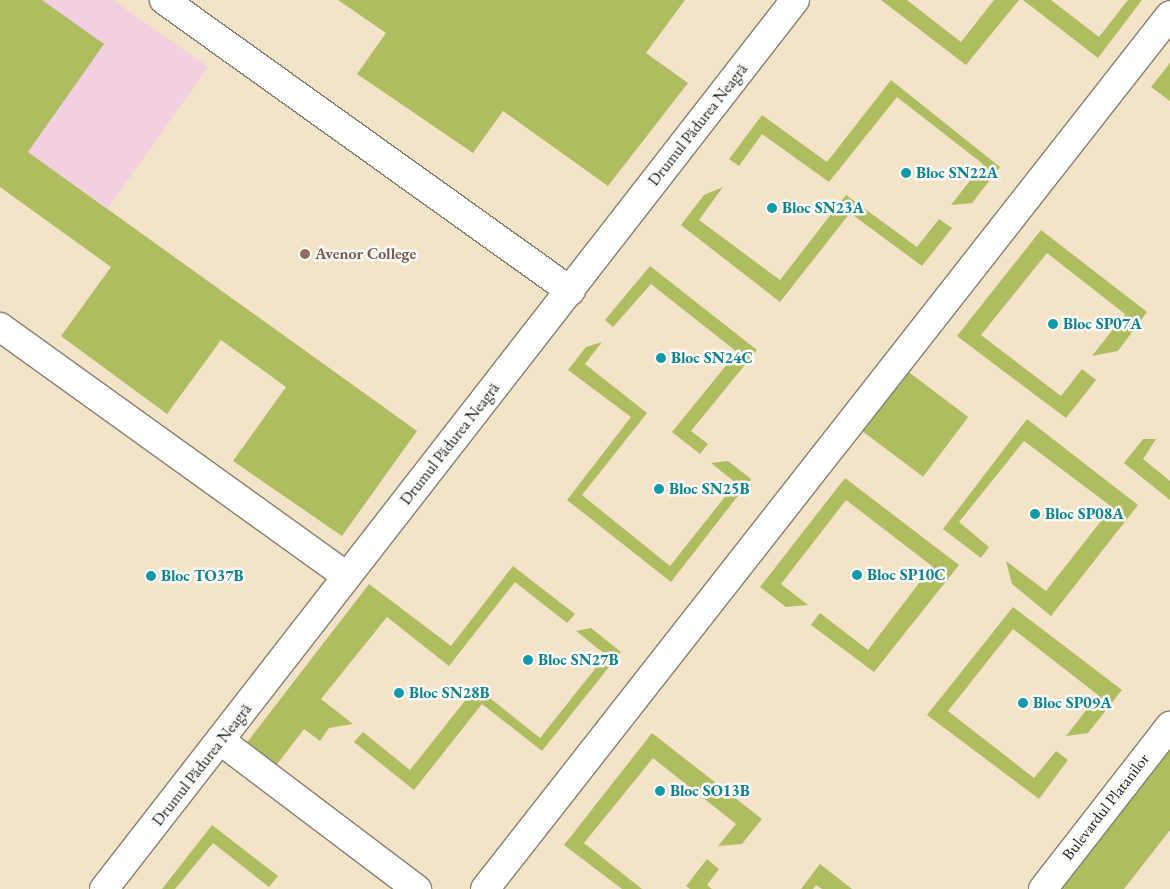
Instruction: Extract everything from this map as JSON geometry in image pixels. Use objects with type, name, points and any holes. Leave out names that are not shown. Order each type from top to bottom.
[{"type":"street","points":[[164,0],[570,291]]},
{"type":"street","name":"Drumul Pădurea Neagră","points":[[104,889],[221,741],[795,0]]},
{"type":"street","points":[[485,889],[1170,15]]},
{"type":"street","points":[[0,327],[347,576]]},
{"type":"street","name":"Bulevardul Platanilor","points":[[1043,889],[1170,726]]},
{"type":"street","points":[[221,741],[417,889]]},
{"type":"shaded area","points":[[0,0],[113,0],[208,67],[108,208],[0,132]]},
{"type":"green space","points":[[0,0],[42,0],[104,44],[28,152],[417,431],[342,536],[233,461],[286,387],[221,340],[167,414],[61,336],[111,267],[0,187]]},
{"type":"green space","points":[[338,0],[685,0],[646,53],[688,83],[608,186],[503,111],[473,153],[357,74],[386,33]]},
{"type":"green space","points":[[881,0],[907,0],[961,42],[994,0],[1019,0],[966,65]]},
{"type":"green space","points":[[1023,0],[1051,0],[1099,37],[1128,0],[1142,0],[1098,58]]},
{"type":"green space","points":[[1170,63],[1170,101],[1151,87]]},
{"type":"green space","points":[[891,80],[1000,167],[972,203],[951,205],[983,164],[897,97],[829,182],[762,134],[739,166],[729,159],[762,115],[827,162]]},
{"type":"green space","points":[[723,187],[699,220],[780,280],[846,195],[917,247],[939,219],[952,228],[922,266],[850,213],[780,302],[681,225],[704,195]]},
{"type":"green space","points":[[1041,230],[1147,312],[1118,351],[1092,356],[1125,314],[1047,253],[981,335],[1061,396],[1082,369],[1096,380],[1066,418],[957,336]]},
{"type":"green space","points":[[650,266],[757,350],[691,431],[708,444],[700,454],[672,432],[737,352],[651,284],[613,327],[605,320]]},
{"type":"green space","points":[[602,342],[585,364],[647,413],[582,495],[670,566],[736,483],[711,463],[728,461],[751,479],[671,582],[567,500],[631,417],[568,370],[586,347]]},
{"type":"green space","points":[[898,364],[968,417],[923,477],[853,424]]},
{"type":"green space","points":[[1027,419],[1138,505],[1051,616],[1012,584],[1006,561],[1046,591],[1112,507],[1024,441],[959,522],[989,547],[981,558],[943,529]]},
{"type":"green space","points":[[1143,439],[1156,439],[1143,459],[1170,481],[1170,500],[1124,463]]},
{"type":"green space","points":[[845,478],[959,565],[874,672],[811,625],[820,613],[868,650],[932,566],[846,500],[781,584],[808,605],[786,607],[760,587]]},
{"type":"green space","points":[[513,566],[575,614],[567,623],[515,582],[449,666],[387,617],[321,699],[353,724],[329,728],[320,741],[304,729],[268,776],[238,754],[369,584],[451,646]]},
{"type":"green space","points":[[1013,607],[1122,690],[1088,733],[1066,736],[1098,695],[1013,629],[948,711],[1034,778],[1056,751],[1068,760],[1039,799],[927,715]]},
{"type":"green space","points":[[591,628],[621,652],[542,751],[482,704],[414,790],[354,742],[363,732],[410,770],[476,687],[540,738],[606,655],[576,631]]},
{"type":"green space","points":[[1170,726],[1170,830],[1124,889],[1043,889]]},
{"type":"green space","points":[[652,733],[762,819],[742,844],[718,846],[736,824],[653,758],[584,843],[642,889],[622,889],[564,845]]},
{"type":"green space","points":[[212,825],[278,876],[269,887],[213,843],[175,889],[162,889]]},
{"type":"green space","points":[[707,859],[719,869],[707,885],[712,889],[690,889],[686,886]]},
{"type":"green space","points":[[820,864],[852,889],[822,889],[816,885],[813,889],[801,889]]},
{"type":"place","name":"Bloc SN22A","points":[[906,173]]},
{"type":"place","name":"Bloc SN23A","points":[[772,208]]},
{"type":"place","name":"Avenor College","points":[[305,254]]},
{"type":"place","name":"Bloc SP07A","points":[[1053,324]]},
{"type":"place","name":"Bloc SN24C","points":[[661,358]]},
{"type":"place","name":"Bloc SN25B","points":[[659,489]]},
{"type":"place","name":"Bloc SP08A","points":[[1035,514]]},
{"type":"place","name":"Bloc SP10C","points":[[857,575]]},
{"type":"place","name":"Bloc TO37B","points":[[151,576]]},
{"type":"place","name":"Bloc SN27B","points":[[528,660]]},
{"type":"place","name":"Bloc SN28B","points":[[399,693]]},
{"type":"place","name":"Bloc SP09A","points":[[1023,703]]},
{"type":"place","name":"Bloc SO13B","points":[[660,791]]}]
